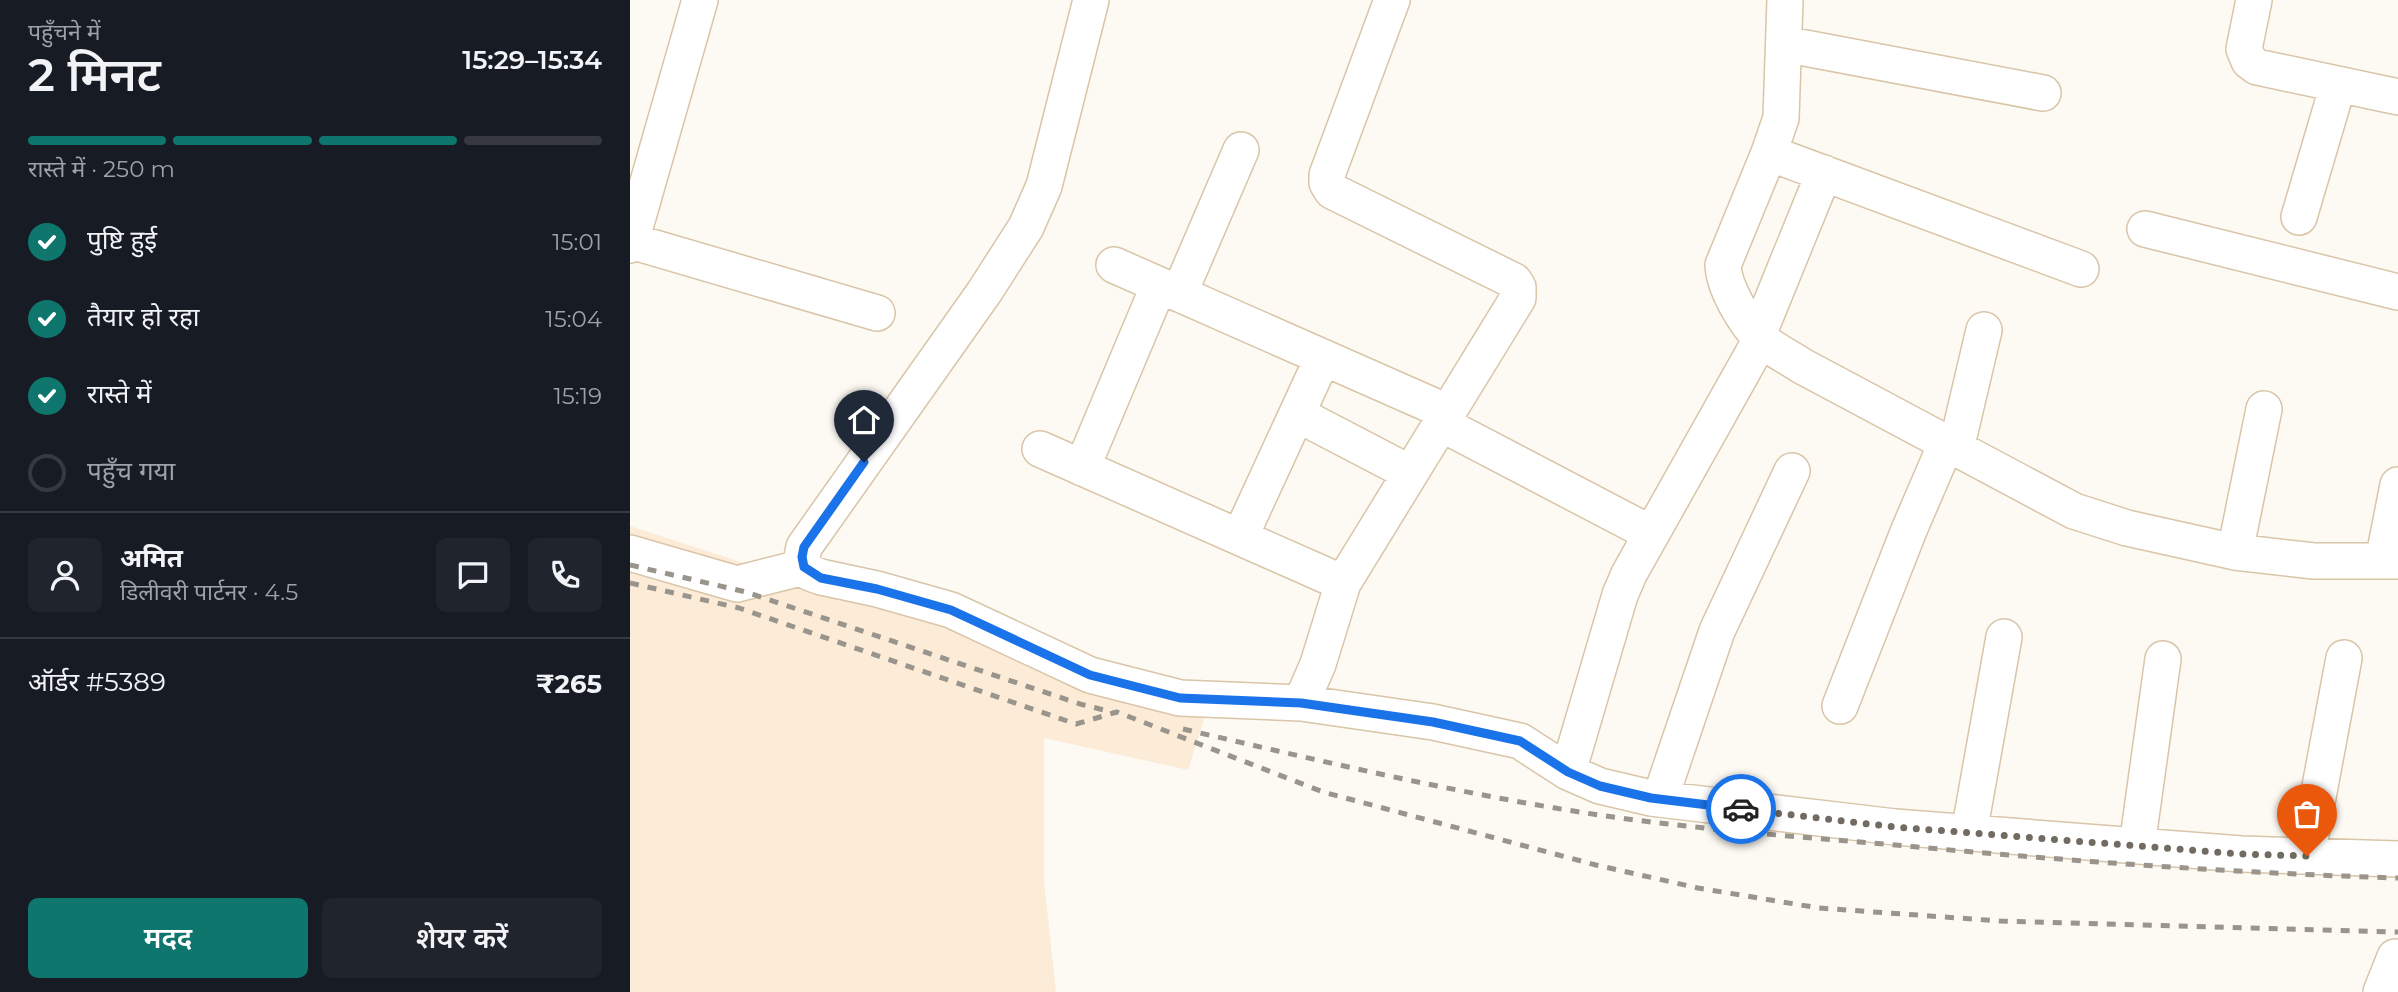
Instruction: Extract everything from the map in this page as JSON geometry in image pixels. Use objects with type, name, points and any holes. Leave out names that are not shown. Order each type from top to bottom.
[{"type":"street","points":[[700,0],[631,243],[877,313]]},
{"type":"street","points":[[1091,0],[1044,186],[1026,227],[985,291],[804,547],[804,567],[821,578],[877,589],[951,610],[1090,675],[1180,698],[1301,703],[1433,722],[1520,741],[1568,772],[1600,786],[1660,799],[1895,827],[2241,854],[2398,859]]},
{"type":"street","points":[[1301,703],[1318,664],[1343,583],[1518,298],[1518,287],[1514,281],[1332,191],[1327,183],[1327,175],[1392,0]]},
{"type":"street","points":[[1785,0],[1781,118],[1723,265],[1723,279],[1728,291],[1759,337],[1802,366],[2074,511],[2127,528],[2235,552],[2314,561],[2391,561],[2398,485]]},
{"type":"street","points":[[2254,0],[2244,49],[2249,61],[2257,67],[2398,97]]},
{"type":"street","points":[[1784,44],[2043,93]]},
{"type":"street","points":[[2299,217],[2338,85]]},
{"type":"street","points":[[1082,468],[1169,289],[1241,150]]},
{"type":"street","points":[[1769,153],[2081,269]]},
{"type":"street","points":[[1568,772],[1620,595],[1650,533],[1759,337],[1824,173]]},
{"type":"street","points":[[2145,229],[2398,292]]},
{"type":"street","points":[[1114,265],[1323,356],[1443,418],[1650,533]]},
{"type":"street","points":[[1840,706],[1951,446],[1984,330]]},
{"type":"street","points":[[1240,537],[1323,356]]},
{"type":"street","points":[[2235,552],[2264,409]]},
{"type":"street","points":[[1297,414],[1410,473]]},
{"type":"street","points":[[1040,449],[1343,583]]},
{"type":"street","points":[[1660,799],[1717,631],[1792,471]]},
{"type":"street","points":[[630,553],[737,584],[804,567]]},
{"type":"street","points":[[1969,832],[2004,637]]},
{"type":"street","points":[[2307,856],[2344,658]]},
{"type":"street","points":[[2137,846],[2163,659]]},
{"type":"street","points":[[2381,992],[2395,957]]},
{"type":"shaded area","points":[[630,526],[1206,713],[1188,770],[1044,738],[1044,881],[1056,992],[630,992]]},
{"type":"railway","points":[[630,565],[746,592],[1080,704],[1112,712]]},
{"type":"railway","points":[[630,583],[739,608],[1076,724],[1117,712],[1323,792],[1596,865],[1698,888],[1819,908],[2000,921],[2398,932]]},
{"type":"railway","points":[[1183,729],[1442,787],[1547,807],[1637,820],[1752,833],[2090,861],[2398,878]]},
{"type":"way so far","points":[[1741,809],[1895,827],[2241,854],[2307,856]]},
{"type":"route","points":[[864,462],[804,547],[804,567],[821,578],[877,589],[951,610],[1090,675],[1180,698],[1301,703],[1433,722],[1520,741],[1568,772],[1600,786],[1651,798],[1741,809]]}]
